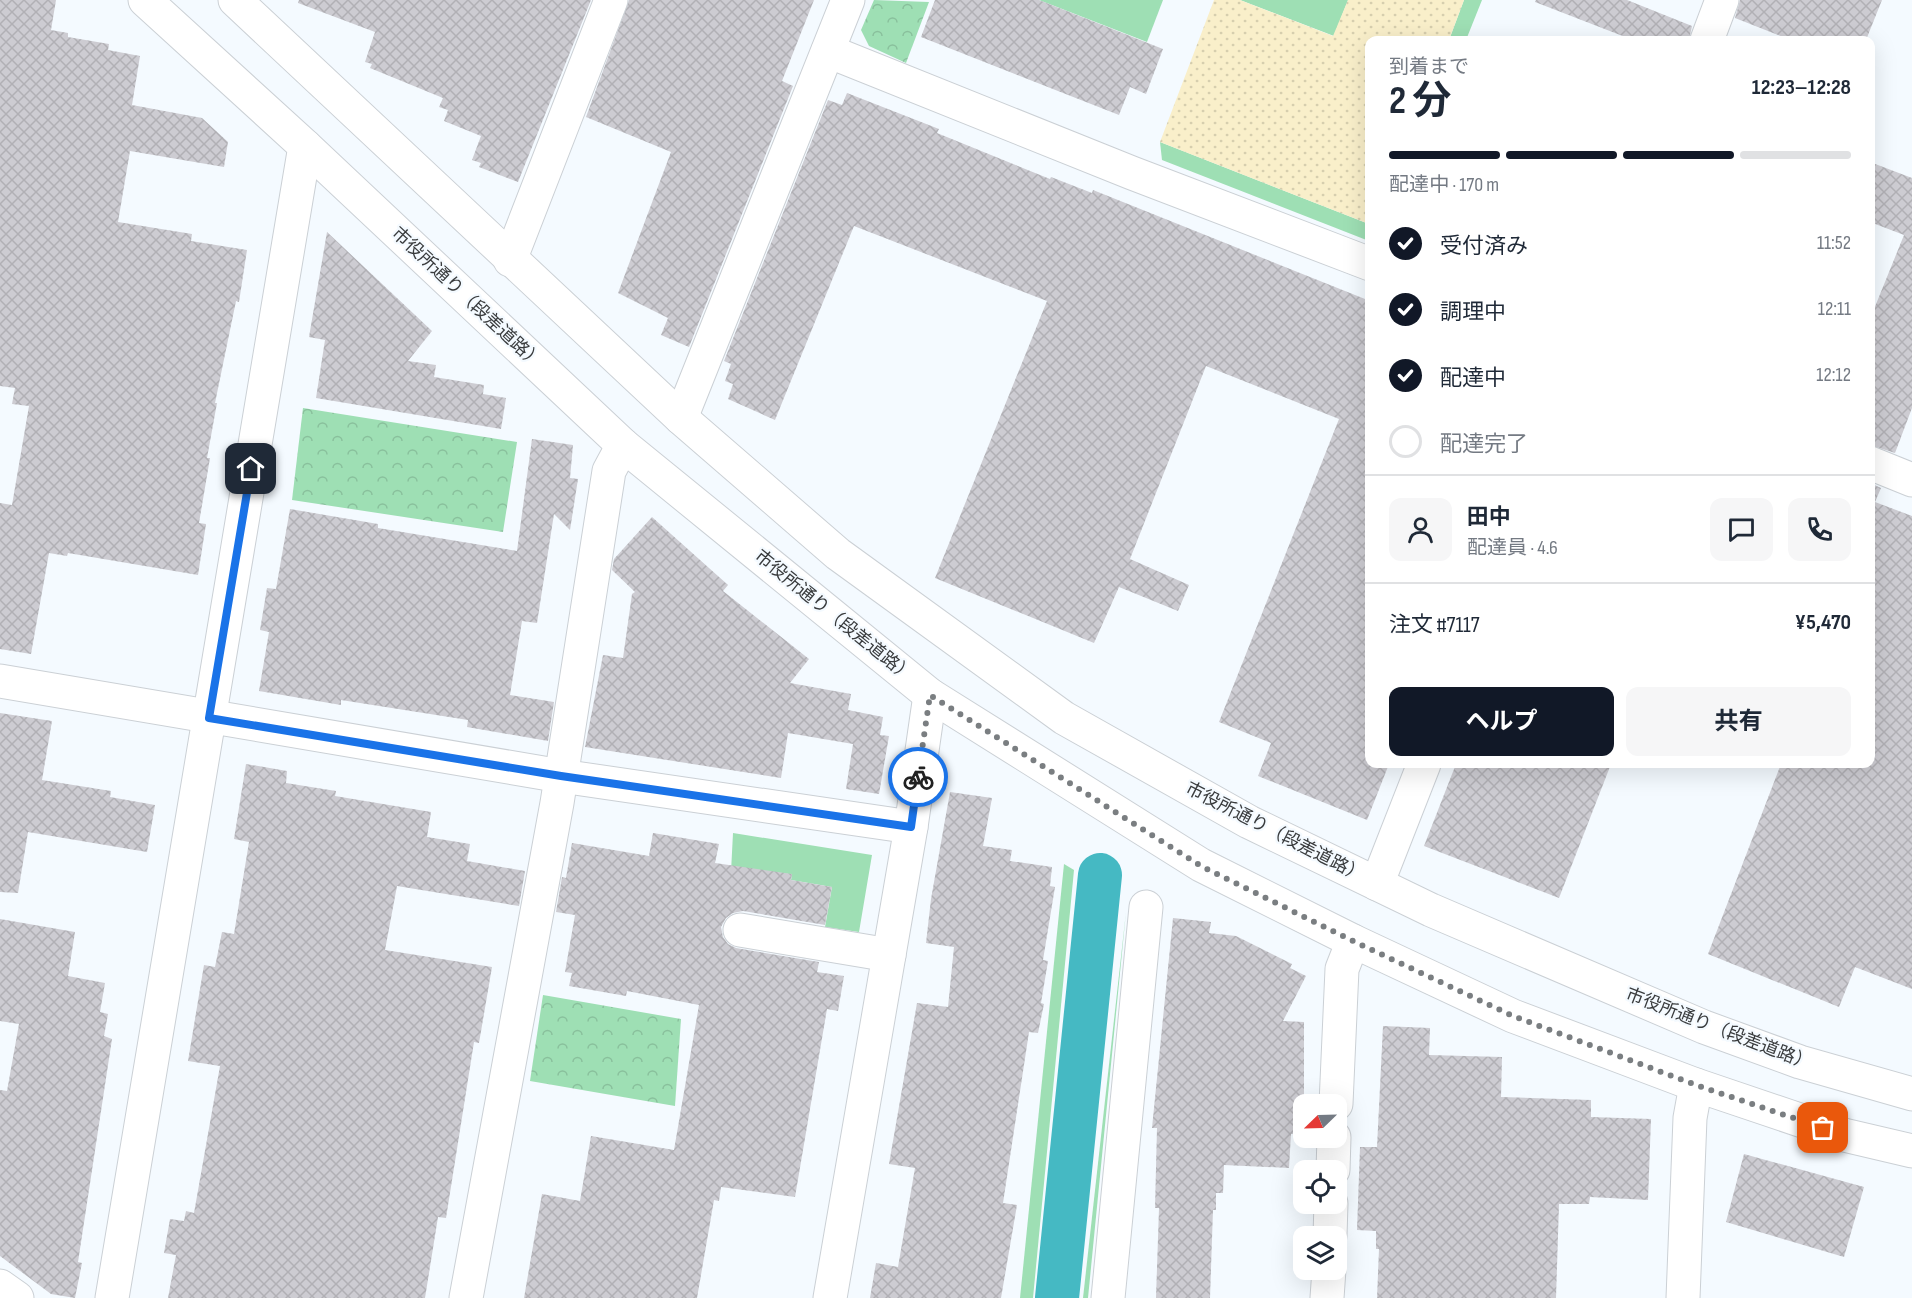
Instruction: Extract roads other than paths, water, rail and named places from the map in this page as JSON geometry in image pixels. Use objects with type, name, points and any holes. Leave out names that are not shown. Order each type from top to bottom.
[{"type":"street","name":"市役所通り（段差道路）","points":[[145,0],[305,146],[623,445],[930,695],[1201,866],[1513,1016],[1696,1085],[1844,1134],[1912,1151]]},
{"type":"street","name":"市役所通り（段差道路）","points":[[235,0],[681,418],[838,554],[1064,718],[1249,822],[1377,884],[1704,1027],[1800,1062],[1912,1094]]},
{"type":"street","points":[[510,260],[611,0]]},
{"type":"street","points":[[681,418],[848,0]]},
{"type":"street","points":[[1708,36],[1722,0]]},
{"type":"street","points":[[828,51],[1132,173],[1365,262]]},
{"type":"street","points":[[112,1298],[305,146]]},
{"type":"street","points":[[466,1298],[561,776],[609,471],[623,445]]},
{"type":"street","points":[[1875,465],[1912,480]]},
{"type":"street","points":[[0,681],[561,776],[911,827]]},
{"type":"street","points":[[830,1298],[911,827],[930,695]]},
{"type":"street","points":[[1377,884],[1422,768]]},
{"type":"street","points":[[1108,1298],[1146,907]]},
{"type":"street","points":[[740,930],[889,955]]},
{"type":"street","points":[[1336,1094],[1342,969],[1353,941]]},
{"type":"street","points":[[1683,1298],[1690,1118],[1696,1085]]},
{"type":"street","points":[[1327,1298],[1328,1280]]},
{"type":"street","points":[[0,1286],[17,1298]]},
{"type":"waterway","points":[[1057,1298],[1100,875]]}]
